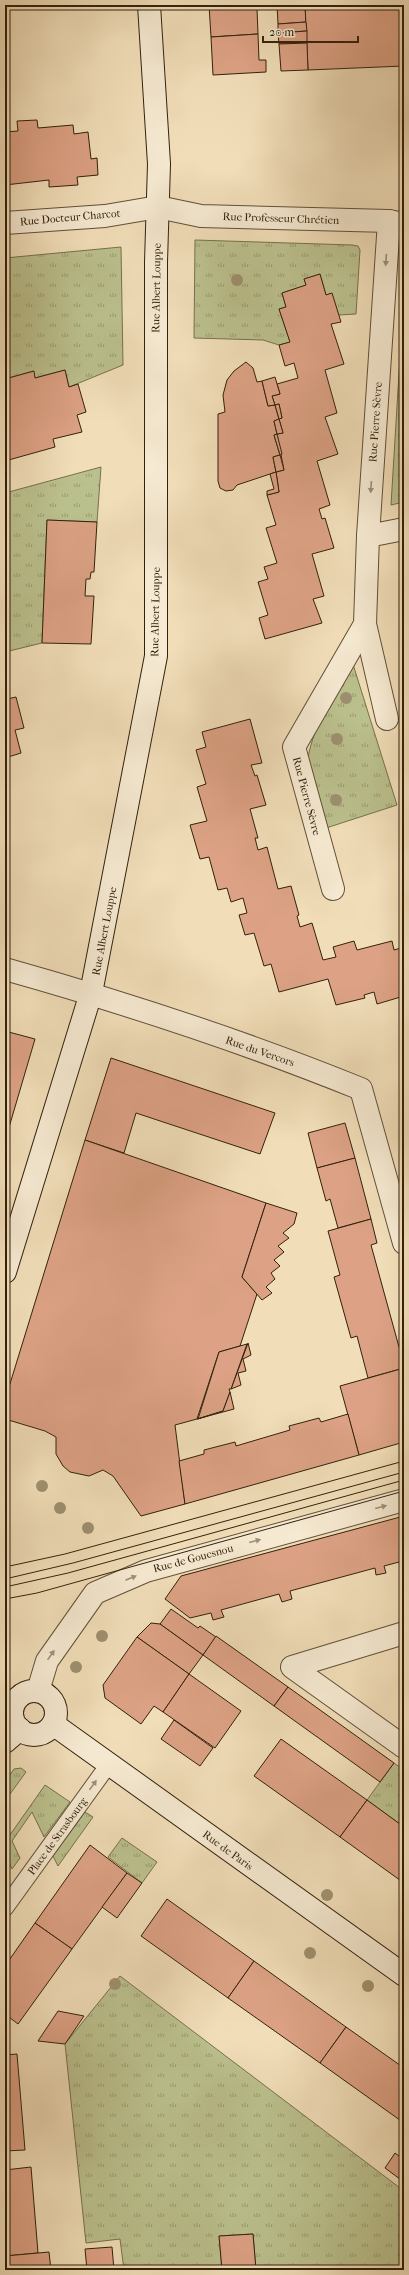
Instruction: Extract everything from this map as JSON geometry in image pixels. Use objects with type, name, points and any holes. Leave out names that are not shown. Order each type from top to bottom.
[{"type":"street","name":"Rue Albert Louppe","points":[[5,1272],[91,993],[156,656],[156,262],[159,164],[149,5]]},
{"type":"street","name":"Rue Professeur Chrétien","points":[[158,207],[201,216],[396,223]]},
{"type":"street","name":"Rue Docteur Charcot","points":[[5,223],[105,216],[158,207]]},
{"type":"street","name":"Rue Pierre Sèvre","points":[[387,719],[365,624],[368,536],[396,223]]},
{"type":"street","points":[[368,536],[404,529]]},
{"type":"street","name":"Rue Pierre Sèvre","points":[[333,890],[294,747],[365,624]]},
{"type":"street","name":"Rue du Vercors","points":[[5,969],[91,993],[290,1061],[361,1089],[404,1243]]},
{"type":"street","name":"Rue de Gouesnou","points":[[38,1691],[47,1662],[95,1593],[146,1571],[404,1500]]},
{"type":"street","points":[[404,1633],[292,1667],[404,1747]]},
{"type":"street","points":[[38,1691],[50,1698],[54,1704],[56,1718],[53,1724],[44,1733],[12,1735],[15,1703],[24,1694],[38,1691]]},
{"type":"street","name":"Rue de Paris","points":[[53,1724],[404,1976]]},
{"type":"lane","name":"Place de Strasbourg","points":[[5,1908],[109,1764]]},
{"type":"green space","points":[[195,240],[358,246],[360,250],[356,314],[339,315],[326,295],[320,274],[304,279],[306,285],[282,293],[286,307],[279,309],[290,342],[279,345],[263,340],[194,338]]},
{"type":"green space","points":[[121,247],[123,365],[69,387],[65,370],[35,378],[33,371],[5,379],[5,258]]},
{"type":"green space","points":[[404,291],[404,502],[391,505]]},
{"type":"green space","points":[[101,467],[97,522],[47,520],[42,643],[5,652],[5,493]]},
{"type":"green space","points":[[352,661],[397,805],[323,829],[309,779],[308,760],[311,746],[322,715]]},
{"type":"green space","points":[[394,1763],[404,1770],[404,1827],[367,1800]]},
{"type":"green space","points":[[21,1768],[26,1772],[5,1801],[5,1782],[14,1769]]},
{"type":"green space","points":[[45,1785],[70,1802],[44,1837],[32,1812],[12,1841],[20,1858],[12,1869],[5,1854],[5,1842]]},
{"type":"green space","points":[[85,1812],[93,1817],[58,1866],[53,1856]]},
{"type":"green space","points":[[122,1838],[157,1862],[142,1883],[108,1857]]},
{"type":"green space","points":[[120,1976],[404,2191],[404,2270],[256,2270],[253,2234],[219,2236],[222,2270],[124,2270],[120,2239],[86,2243],[65,2044]]},
{"type":"building","points":[[209,5],[262,5],[263,9],[257,9],[258,34],[211,37]]},
{"type":"building","points":[[277,5],[305,5],[306,22],[278,24]]},
{"type":"building","points":[[305,5],[404,5],[404,66],[308,70]]},
{"type":"building","points":[[306,22],[307,31],[278,33],[278,24]]},
{"type":"building","points":[[307,31],[307,43],[279,44],[278,33]]},
{"type":"building","points":[[258,34],[259,60],[266,60],[266,72],[213,75],[211,37]]},
{"type":"building","points":[[307,43],[308,70],[281,71],[279,44]]},
{"type":"building","points":[[37,120],[38,128],[73,125],[74,134],[88,132],[91,159],[97,158],[98,175],[77,177],[78,185],[49,187],[49,180],[5,185],[5,132],[18,131],[17,121]]},
{"type":"building","points":[[320,274],[326,295],[332,293],[341,322],[331,324],[344,364],[325,370],[337,413],[325,417],[338,454],[317,461],[330,505],[319,509],[322,519],[325,518],[334,548],[312,554],[324,596],[313,599],[322,623],[265,639],[259,618],[268,615],[258,582],[268,579],[264,567],[277,563],[266,528],[276,525],[267,495],[279,492],[276,472],[284,470],[277,434],[283,433],[279,419],[282,418],[279,404],[275,405],[272,396],[280,394],[277,384],[298,378],[294,363],[285,366],[279,345],[290,342],[279,309],[286,307],[282,293],[306,285],[304,279]]},
{"type":"building","points":[[246,362],[253,368],[257,382],[262,381],[268,406],[275,405],[279,419],[274,421],[277,434],[274,435],[280,455],[273,457],[276,472],[237,485],[233,490],[226,491],[220,488],[218,481],[218,414],[225,412],[223,395],[227,380],[234,371]]},
{"type":"building","points":[[65,370],[69,387],[78,384],[86,412],[77,415],[82,432],[53,439],[55,447],[5,461],[5,379],[34,371],[35,378]]},
{"type":"building","points":[[275,377],[280,394],[272,396],[275,405],[268,406],[262,381]]},
{"type":"building","points":[[279,404],[282,418],[279,419],[275,405]]},
{"type":"building","points":[[279,419],[283,433],[277,434],[274,421]]},
{"type":"building","points":[[277,434],[282,454],[280,455],[274,435]]},
{"type":"building","points":[[280,455],[284,470],[276,472],[273,457]]},
{"type":"building","points":[[276,472],[279,492],[267,495],[267,491],[274,489],[270,474]]},
{"type":"building","points":[[47,520],[97,522],[94,572],[91,572],[90,579],[86,579],[85,596],[94,596],[91,644],[42,643]]},
{"type":"building","points":[[5,693],[7,699],[16,697],[24,728],[15,730],[21,753],[5,758]]},
{"type":"building","points":[[250,719],[262,763],[251,765],[255,776],[257,775],[266,805],[250,809],[258,838],[255,838],[258,850],[267,847],[278,889],[291,886],[299,915],[297,916],[300,927],[312,923],[323,960],[336,957],[333,947],[354,941],[357,950],[392,941],[394,950],[404,947],[404,996],[377,1004],[374,992],[364,995],[365,998],[336,1005],[328,979],[279,992],[271,964],[264,966],[254,933],[245,935],[239,915],[247,913],[243,898],[231,902],[227,888],[218,890],[209,857],[200,859],[190,825],[207,821],[197,787],[206,784],[196,750],[206,747],[202,732]]},
{"type":"building","points":[[5,1031],[35,1039],[5,1141]]},
{"type":"building","points":[[111,1058],[275,1113],[260,1154],[136,1113],[124,1153],[85,1140]]},
{"type":"building","points":[[345,1123],[355,1158],[317,1168],[308,1133]]},
{"type":"building","points":[[85,1140],[266,1203],[242,1277],[257,1294],[240,1346],[219,1352],[197,1419],[175,1425],[185,1504],[141,1516],[113,1476],[103,1470],[89,1476],[70,1472],[63,1466],[56,1454],[56,1437],[45,1431],[5,1419],[5,1400]]},
{"type":"building","points":[[355,1158],[371,1219],[338,1228],[330,1199],[326,1201],[317,1168]]},
{"type":"building","points":[[266,1203],[297,1213],[294,1224],[283,1233],[289,1238],[278,1246],[284,1252],[274,1260],[280,1266],[271,1273],[275,1279],[266,1287],[272,1293],[262,1300],[242,1277]]},
{"type":"building","points":[[371,1219],[377,1243],[371,1245],[399,1347],[404,1345],[404,1368],[368,1378],[357,1336],[351,1338],[334,1277],[340,1275],[328,1231]]},
{"type":"building","points":[[248,1343],[251,1355],[243,1359],[246,1371],[238,1373],[241,1385],[231,1389]]},
{"type":"building","points":[[247,1344],[231,1389],[229,1389],[230,1392],[223,1411],[198,1419],[219,1352]]},
{"type":"building","points":[[404,1368],[404,1442],[359,1455],[340,1386]]},
{"type":"building","points":[[230,1392],[234,1409],[197,1419],[223,1411]]},
{"type":"building","points":[[348,1414],[359,1455],[185,1504],[179,1461],[204,1454],[204,1450],[235,1442],[236,1446],[290,1430],[289,1426],[319,1418],[321,1422]]},
{"type":"building","points":[[404,1516],[404,1580],[399,1562],[384,1566],[386,1573],[376,1575],[375,1568],[290,1591],[292,1599],[282,1602],[279,1594],[221,1610],[224,1617],[213,1620],[211,1613],[190,1618],[165,1599],[181,1576]]},
{"type":"building","points":[[171,1609],[198,1628],[200,1626],[216,1637],[203,1655],[160,1624]]},
{"type":"building","points":[[151,1623],[160,1624],[203,1655],[189,1674],[137,1637]]},
{"type":"building","points":[[216,1636],[288,1687],[274,1706],[203,1655]]},
{"type":"building","points":[[137,1637],[189,1674],[163,1712],[154,1706],[141,1724],[105,1698],[103,1685]]},
{"type":"building","points":[[189,1674],[241,1711],[215,1748],[163,1712]]},
{"type":"building","points":[[288,1687],[394,1763],[380,1782],[274,1706]]},
{"type":"building","points":[[174,1720],[213,1748],[200,1766],[161,1739]]},
{"type":"building","points":[[281,1739],[367,1800],[340,1837],[254,1776]]},
{"type":"building","points":[[367,1800],[404,1827],[404,1883],[340,1837]]},
{"type":"building","points":[[90,1845],[127,1873],[72,1949],[35,1923]]},
{"type":"building","points":[[127,1873],[142,1883],[117,1918],[102,1907]]},
{"type":"building","points":[[167,1899],[254,1961],[228,1998],[141,1936]]},
{"type":"building","points":[[35,1923],[72,1949],[18,2024],[5,2014],[5,1966]]},
{"type":"building","points":[[254,1961],[346,2027],[320,2063],[228,1998]]},
{"type":"building","points":[[58,2011],[84,2016],[65,2044],[38,2041]]},
{"type":"building","points":[[346,2027],[404,2068],[404,2123],[320,2063]]},
{"type":"building","points":[[17,2054],[25,2150],[5,2151],[5,2055]]},
{"type":"building","points":[[395,2153],[404,2160],[404,2182],[385,2168]]},
{"type":"building","points":[[31,2167],[38,2253],[5,2256],[5,2170]]},
{"type":"building","points":[[253,2234],[256,2270],[222,2270],[219,2236]]},
{"type":"building","points":[[112,2247],[114,2270],[87,2270],[85,2249]]},
{"type":"building","points":[[49,2252],[51,2270],[5,2270],[5,2256]]},
{"type":"tram line","points":[[5,1567],[65,1554],[404,1461]]},
{"type":"tram line","points":[[5,1579],[73,1563],[404,1472]]},
{"type":"tram line","points":[[5,1587],[68,1573],[404,1480]]},
{"type":"tram line","points":[[5,1599],[37,1593],[404,1491]]}]
